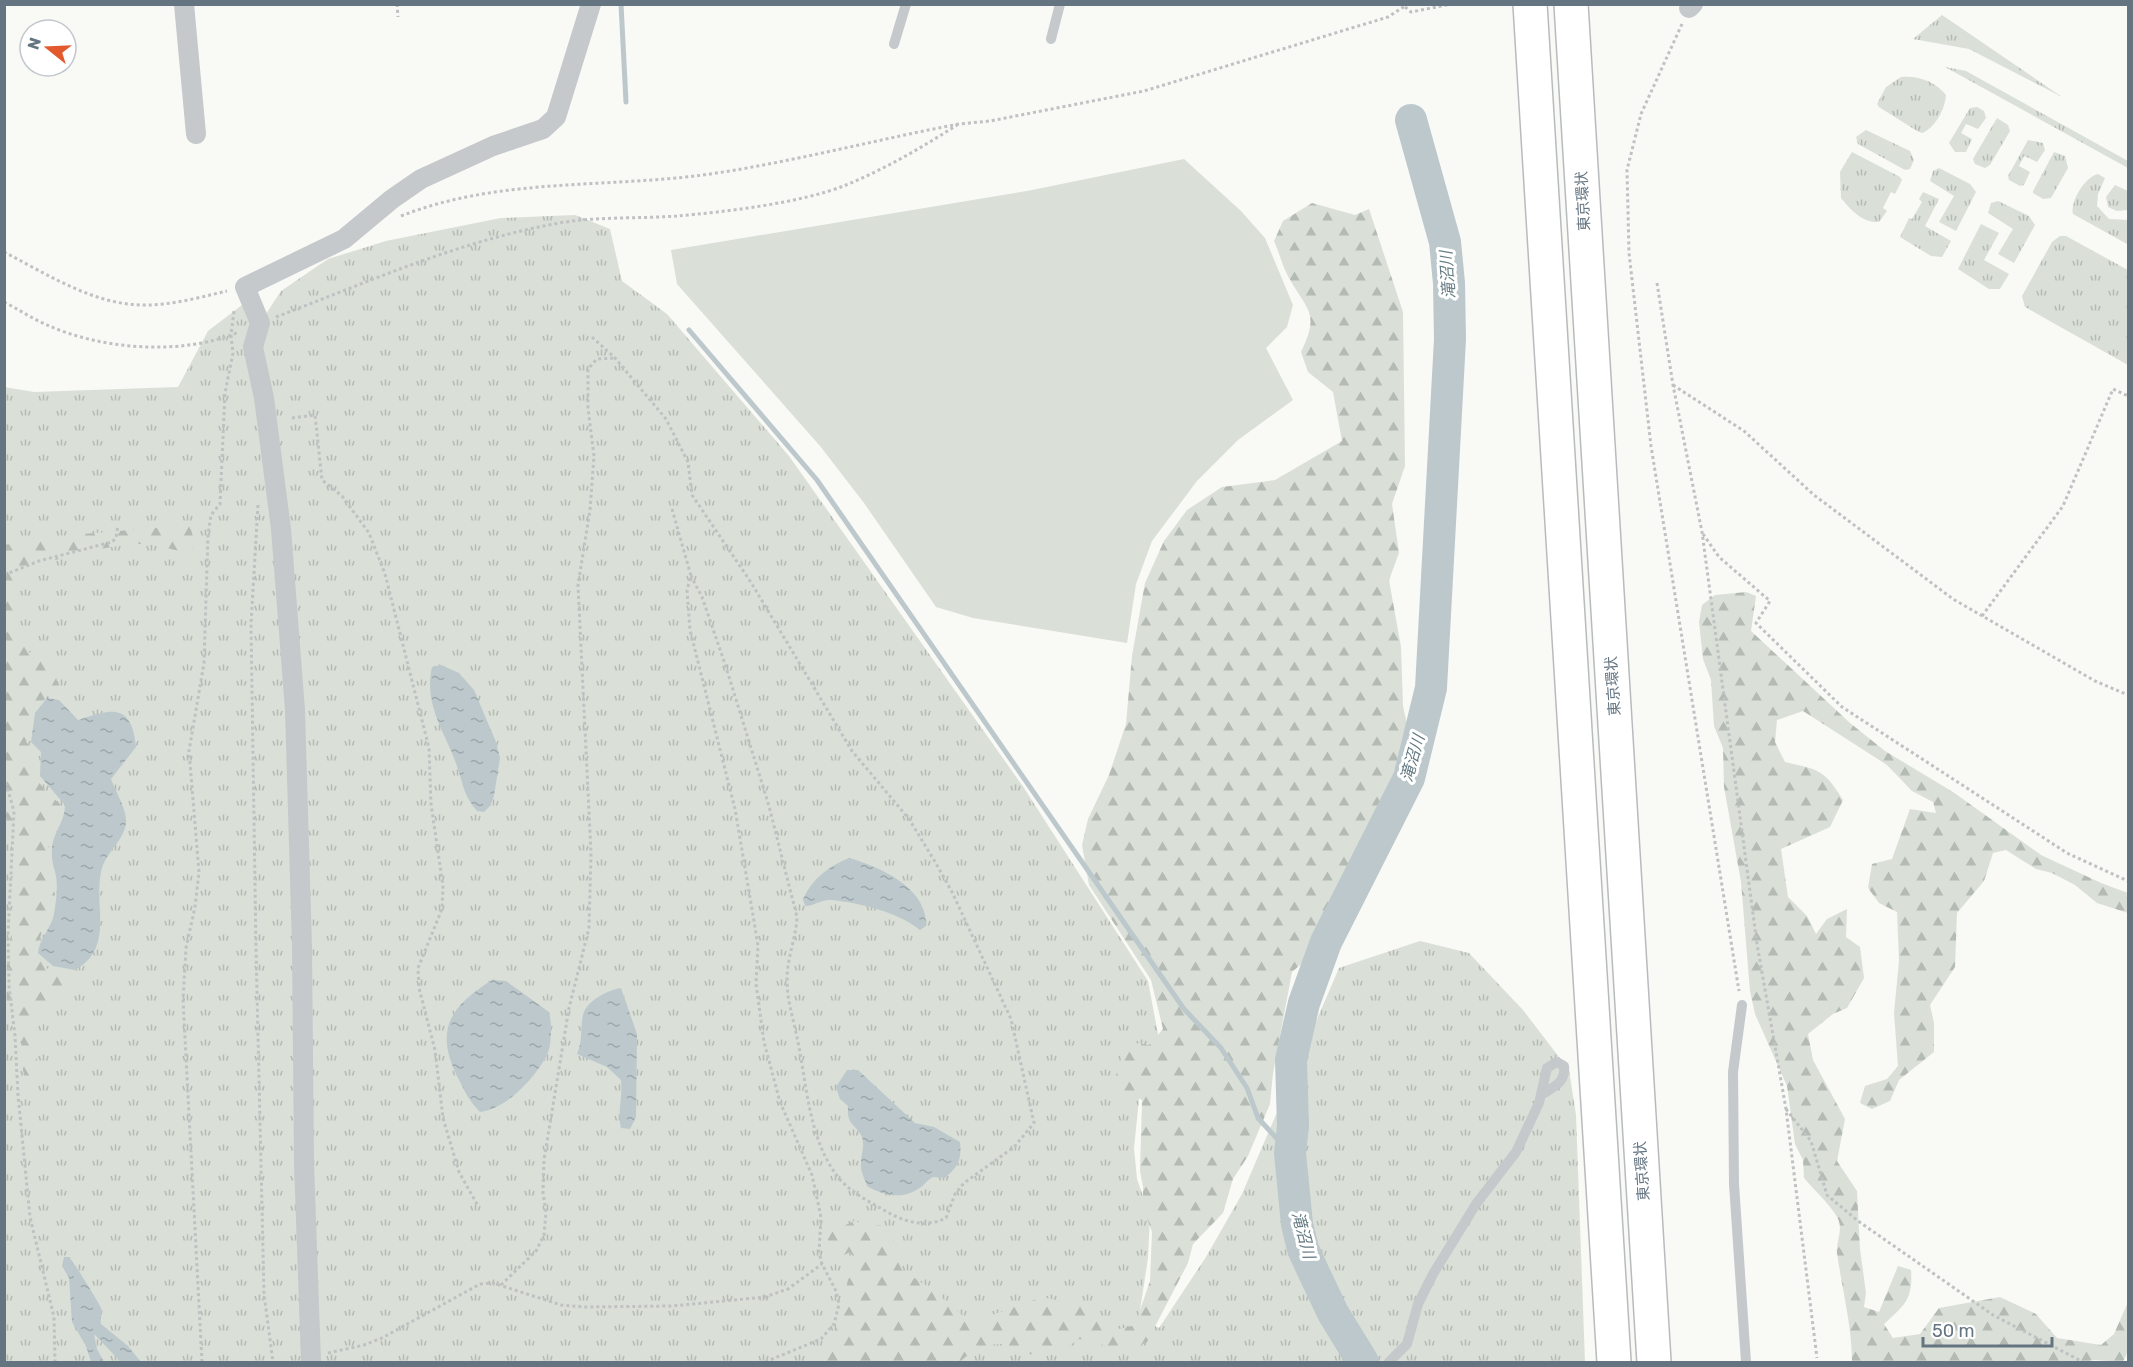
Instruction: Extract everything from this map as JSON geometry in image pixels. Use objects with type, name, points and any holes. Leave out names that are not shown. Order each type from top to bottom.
[{"type":"highway","name":"東京環状","points":[[1576,6],[1591,323],[1654,1362]]},
{"type":"highway","points":[[1530,13],[1614,1362]]},
{"type":"street","points":[[184,4],[196,134]]},
{"type":"street","points":[[311,1359],[304,1163],[302,947],[295,710],[280,529],[265,408],[253,347],[260,323],[245,287],[344,239],[421,179],[493,146],[543,129],[556,117],[591,4]]},
{"type":"lane","points":[[894,45],[906,4]]},
{"type":"lane","points":[[1052,39],[1060,4]]},
{"type":"lane","points":[[1742,1005],[1733,1072],[1734,1184],[1746,1362]]},
{"type":"lane","points":[[1389,1362],[1407,1344],[1418,1304],[1433,1274],[1476,1204],[1516,1152],[1533,1118],[1541,1095]]},
{"type":"path","points":[[397,4],[398,17]]},
{"type":"path","points":[[396,218],[444,202],[488,192],[706,175],[959,124],[990,121],[1144,91],[1388,17],[1407,6],[1412,12],[1452,4]]},
{"type":"path","points":[[1691,6],[1641,114],[1627,170],[1629,253],[1651,446],[1742,1005]]},
{"type":"path","points":[[4,302],[47,325],[107,343],[166,349],[231,335],[474,242],[523,230],[559,223],[678,216],[807,197],[844,186],[908,156],[959,124]]},
{"type":"path","points":[[4,252],[83,292],[117,302],[145,306],[245,287]]},
{"type":"path","points":[[1656,283],[1673,385],[1702,532],[1757,944],[1786,1109],[1817,1358]]},
{"type":"path","points":[[202,1362],[183,1000],[186,948],[195,908],[199,872],[189,751],[204,663],[207,552],[211,515],[220,504],[225,393],[233,353],[231,335],[235,304],[245,287]]},
{"type":"path","points":[[592,337],[615,358],[666,419],[688,462],[692,495],[752,584],[852,751],[909,819],[952,892],[1011,1019],[1034,1123],[1014,1147],[964,1183],[955,1194],[946,1218],[937,1223],[918,1224],[897,1218],[854,1192],[838,1176],[813,1123],[796,1031],[787,1003],[788,960],[796,931],[792,898],[769,806],[702,597],[691,576],[672,509]]},
{"type":"path","points":[[501,1285],[536,1251],[543,1235],[546,1212],[543,1193],[544,1160],[569,1008],[589,928],[590,842],[578,585],[590,510],[594,456],[588,408],[588,369],[597,359],[615,358]]},
{"type":"path","points":[[1673,385],[1744,431],[1814,495],[1953,599],[2095,681],[2128,695]]},
{"type":"path","points":[[1982,616],[2063,506],[2113,389],[2128,396]]},
{"type":"path","points":[[292,418],[315,415],[322,480],[342,496],[369,533],[385,574],[417,696],[429,748],[431,804],[443,886],[442,909],[418,968],[419,988],[435,1050],[443,1118],[459,1172],[478,1206]]},
{"type":"path","points":[[258,500],[251,624],[257,873],[256,973],[264,1294],[273,1362]]},
{"type":"path","points":[[4,575],[39,561],[112,542],[116,538],[118,525]]},
{"type":"path","points":[[1702,532],[1719,557],[1770,601],[1756,623],[1842,707],[2067,853],[2128,881]]},
{"type":"path","points":[[691,576],[687,590],[690,630],[735,809],[758,946],[756,984],[762,1033],[780,1102],[812,1174],[821,1217],[819,1252],[822,1264],[836,1291],[839,1304],[834,1324],[821,1339],[765,1362]]},
{"type":"path","points":[[4,777],[14,811],[8,924],[9,986],[15,1036],[18,1095],[30,1217],[54,1317],[54,1362]]},
{"type":"path","points":[[1786,1109],[1811,1141],[1827,1195],[1858,1221],[1994,1315],[2083,1362]]},
{"type":"path","points":[[311,1359],[364,1346],[480,1284],[501,1285],[561,1305],[672,1306],[765,1297],[788,1289],[822,1264]]},
{"type":"green space","points":[[1942,15],[2062,97],[1969,49],[1913,39]]},
{"type":"green space","points":[[1945,67],[1966,71],[2128,161],[2128,168]]},
{"type":"green space","points":[[1901,77],[1926,80],[1946,95],[1944,106],[1927,131],[1922,133],[1917,131],[1877,104],[1886,87]]},
{"type":"green space","points":[[1977,107],[1984,111],[1986,118],[1978,129],[1966,124],[1961,133],[1972,139],[1966,152],[1955,152],[1949,143],[1970,108]]},
{"type":"green space","points":[[1997,118],[2008,125],[2010,131],[1990,165],[1985,168],[1975,164],[1973,159]]},
{"type":"green space","points":[[1866,130],[1910,151],[1914,160],[1910,169],[1905,170],[1858,144],[1856,137]]},
{"type":"green space","points":[[2028,140],[2043,143],[2045,150],[2037,162],[2024,156],[2019,166],[2030,172],[2024,185],[2020,186],[2009,180],[2008,176]]},
{"type":"green space","points":[[1852,152],[1902,180],[1895,194],[1891,192],[1883,208],[1887,211],[1879,222],[1862,218],[1841,198],[1840,172]]},
{"type":"green space","points":[[2054,152],[2065,156],[2068,168],[2051,198],[2043,199],[2033,191]]},
{"type":"green space","points":[[1184,159],[1241,211],[1265,238],[1293,305],[1287,327],[1266,348],[1293,400],[1238,440],[1197,481],[1152,541],[1136,584],[1127,643],[973,618],[936,607],[864,503],[820,446],[677,284],[671,250],[1027,191]]},
{"type":"green space","points":[[1939,168],[1970,184],[1976,192],[1956,231],[1939,222],[1954,196],[1930,181],[1933,171]]},
{"type":"green space","points":[[2098,174],[2105,178],[2098,194],[2097,206],[2109,219],[2128,220],[2127,244],[2073,214],[2076,196],[2088,180]]},
{"type":"green space","points":[[2115,185],[2128,191],[2128,210],[2117,211],[2108,207],[2106,197]]},
{"type":"green space","points":[[1923,192],[1939,199],[1925,226],[1951,241],[1942,257],[1931,256],[1900,237],[1909,218],[1912,219],[1922,202],[1919,199]]},
{"type":"green space","points":[[1998,201],[2029,216],[2035,225],[2014,263],[1998,254],[2013,229],[1988,213],[1991,203]]},
{"type":"green space","points":[[1312,203],[1355,215],[1369,209],[1403,312],[1405,466],[1392,504],[1399,553],[1389,580],[1401,647],[1403,706],[1410,738],[1392,786],[1354,868],[1307,959],[1292,972],[1273,1073],[1270,1104],[1248,1156],[1233,1179],[1223,1213],[1193,1244],[1188,1263],[1147,1342],[1128,1351],[1112,1349],[1093,1341],[1079,1339],[1047,1356],[996,1344],[979,1349],[960,1362],[809,1362],[831,1348],[848,1280],[858,1263],[850,1252],[836,1259],[830,1252],[827,1234],[854,1221],[890,1228],[894,1240],[895,1256],[902,1270],[933,1290],[964,1317],[981,1319],[1042,1297],[1089,1307],[1106,1324],[1120,1329],[1135,1325],[1150,1281],[1152,1232],[1143,1207],[1140,1171],[1142,1100],[1131,1094],[1121,1094],[1114,1082],[1124,1049],[1135,1043],[1149,1045],[1163,1029],[1151,980],[1089,885],[1082,845],[1088,819],[1109,775],[1126,724],[1132,656],[1145,583],[1164,541],[1187,510],[1222,487],[1275,480],[1342,441],[1333,392],[1308,372],[1301,352],[1310,328],[1309,311],[1286,272],[1274,241],[1283,221]]},
{"type":"green space","points":[[575,215],[610,229],[622,281],[667,314],[789,456],[1024,788],[1148,981],[1160,1045],[1140,1090],[1134,1148],[1137,1179],[1150,1216],[1148,1258],[1139,1317],[1159,1328],[1206,1257],[1242,1194],[1339,968],[1420,941],[1469,953],[1523,1010],[1569,1070],[1576,1115],[1585,1362],[5,1362],[4,387],[34,392],[178,387],[208,331],[242,305],[260,323],[281,291],[328,259],[386,241],[501,218]]},
{"type":"green space","points":[[1981,224],[1999,233],[1984,260],[2009,274],[2000,289],[1989,289],[1958,269]]},
{"type":"green space","points":[[2060,236],[2066,236],[2128,270],[2128,365],[2025,307],[2022,296],[2052,242]]},
{"type":"green space","points":[[190,525],[194,541],[191,553],[141,544],[98,549],[46,563],[34,569],[21,587],[18,611],[22,640],[29,652],[54,666],[58,687],[38,704],[30,716],[26,732],[26,742],[36,752],[33,774],[46,792],[61,805],[60,817],[48,844],[48,861],[55,895],[35,952],[50,972],[73,978],[62,990],[59,1004],[49,1007],[35,1027],[36,1071],[33,1087],[26,1085],[22,1065],[22,1025],[7,1001],[6,980],[19,884],[4,806],[5,545],[71,535]]},
{"type":"green space","points":[[1746,592],[1756,596],[1751,631],[1850,723],[1885,751],[1953,792],[2041,855],[2128,893],[2128,913],[2097,903],[2075,885],[2052,873],[2036,869],[2006,850],[1993,853],[1984,881],[1957,913],[1955,967],[1930,1005],[1934,1023],[1934,1052],[1899,1080],[1890,1101],[1872,1109],[1860,1103],[1865,1086],[1887,1079],[1898,1066],[1894,1013],[1899,961],[1897,912],[1879,903],[1868,888],[1872,864],[1892,859],[1910,809],[1936,813],[1933,802],[1912,791],[1887,765],[1803,711],[1777,720],[1775,742],[1785,762],[1820,772],[1831,782],[1843,800],[1830,827],[1781,849],[1788,897],[1807,916],[1816,934],[1827,919],[1847,909],[1846,937],[1860,947],[1864,978],[1847,1008],[1833,1014],[1808,1034],[1813,1060],[1845,1119],[1837,1161],[1857,1191],[1860,1249],[1866,1293],[1864,1307],[1879,1312],[1898,1266],[1911,1270],[1911,1288],[1906,1301],[1884,1324],[1893,1338],[1920,1334],[1939,1308],[2000,1297],[2036,1314],[2057,1338],[2101,1345],[2114,1334],[2128,1302],[2128,1351],[2123,1362],[2094,1360],[2084,1362],[1852,1362],[1849,1321],[1837,1253],[1839,1221],[1830,1207],[1804,1178],[1803,1160],[1795,1144],[1787,1086],[1755,1014],[1750,991],[1741,882],[1724,787],[1723,748],[1714,726],[1711,680],[1703,659],[1699,622],[1702,605],[1715,595]]},
{"type":"water","points":[[441,665],[459,673],[474,690],[496,742],[500,758],[494,796],[490,806],[484,812],[477,811],[467,796],[433,708],[430,681],[432,667]]},
{"type":"water","points":[[47,698],[59,700],[78,720],[101,713],[118,712],[130,723],[136,747],[111,779],[123,807],[126,818],[125,829],[102,868],[99,937],[95,949],[88,960],[75,970],[53,966],[38,953],[54,914],[57,885],[52,849],[65,805],[40,776],[41,752],[31,742],[35,713]]},
{"type":"water","points":[[849,858],[888,873],[911,890],[925,913],[926,926],[920,930],[890,913],[843,901],[828,900],[805,906],[803,899],[816,879],[828,869]]},
{"type":"water","points":[[492,980],[506,981],[549,1012],[550,1042],[546,1057],[534,1075],[518,1092],[490,1110],[480,1112],[464,1091],[457,1076],[450,1059],[447,1032],[457,1009],[466,999]]},
{"type":"water","points":[[621,988],[637,1034],[636,1117],[630,1129],[621,1128],[621,1080],[607,1067],[577,1054],[585,1010],[599,997]]},
{"type":"water","points":[[847,1070],[858,1070],[915,1123],[934,1127],[960,1142],[960,1158],[945,1178],[933,1177],[920,1188],[899,1195],[886,1194],[867,1186],[861,1166],[862,1138],[850,1120],[848,1106],[840,1099],[836,1087]]},
{"type":"water","points":[[64,1257],[69,1257],[72,1261],[102,1310],[101,1324],[128,1346],[141,1362],[121,1362],[94,1334],[97,1349],[104,1362],[91,1362],[86,1346],[72,1322],[69,1278],[62,1266]]},
{"type":"waterway","points":[[621,4],[626,102]]},
{"type":"waterway","name":"滝沼川","points":[[1363,1362],[1333,1313],[1303,1249],[1297,1224],[1290,1153],[1293,1126],[1291,1060],[1304,1003],[1326,942],[1409,778],[1431,688],[1450,339],[1449,283],[1445,242],[1411,120]]},
{"type":"waterway","points":[[689,330],[817,480],[1184,1009],[1221,1048],[1247,1088],[1258,1118],[1290,1153]]}]
